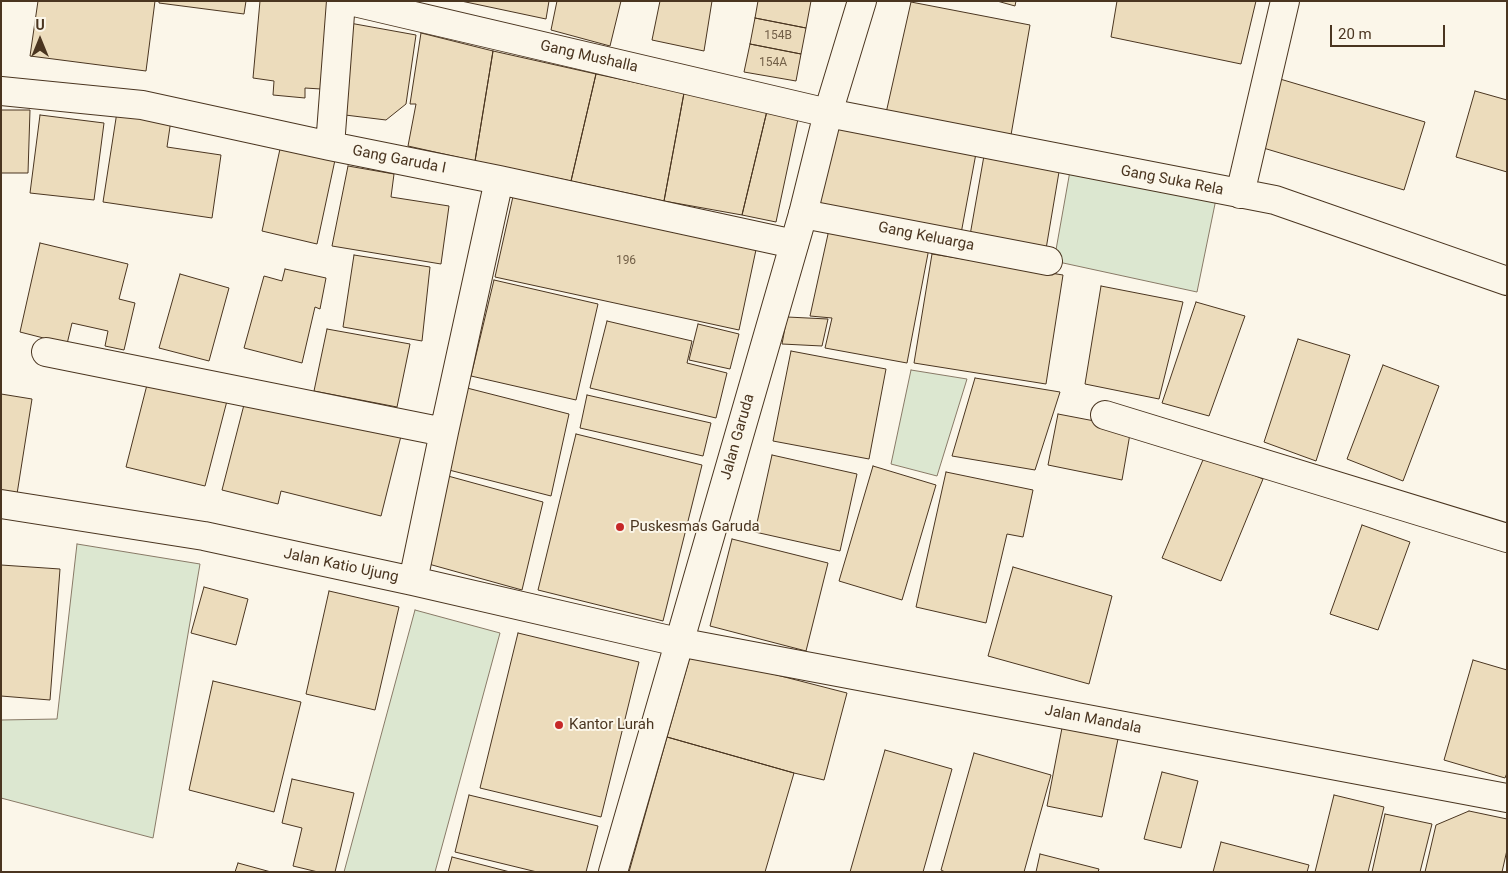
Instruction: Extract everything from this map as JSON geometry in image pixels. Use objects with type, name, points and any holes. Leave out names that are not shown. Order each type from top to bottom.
[{"type":"street","points":[[330,146],[341,1]]},
{"type":"street","name":"Gang Mushalla","points":[[350,1],[828,113]]},
{"type":"street","name":"Jalan Garuda","points":[[613,872],[803,214],[828,113],[862,1]]},
{"type":"street","points":[[1240,194],[1285,1]]},
{"type":"street","name":"Gang Garuda I","points":[[1,90],[142,105],[794,244]]},
{"type":"street","name":"Gang Suka Rela","points":[[828,113],[1275,200],[1507,281]]},
{"type":"street","points":[[413,581],[499,180]]},
{"type":"street","name":"Gang Keluarga","points":[[803,214],[1048,261]]},
{"type":"street","points":[[46,352],[444,432]]},
{"type":"street","points":[[1105,415],[1507,538]]},
{"type":"street","name":"Jalan Katio Ujung","points":[[1,504],[204,536],[413,581],[678,642]]},
{"type":"street","name":"Jalan Mandala","points":[[678,642],[1507,798]]},
{"type":"green space","points":[[1070,171],[1216,199],[1197,292],[1054,261]]},
{"type":"green space","points":[[911,370],[967,379],[937,476],[891,464]]},
{"type":"green space","points":[[77,544],[200,564],[153,838],[1,798],[1,720],[57,719]]},
{"type":"green space","points":[[415,610],[500,633],[435,872],[344,872]]},
{"type":"building","points":[[38,1],[155,1],[146,71],[30,56]]},
{"type":"building","points":[[159,1],[246,1],[244,14],[159,3]]},
{"type":"building","points":[[260,1],[334,1],[321,89],[305,88],[305,98],[273,95],[274,81],[253,78]]},
{"type":"building","points":[[461,1],[549,1],[546,19]]},
{"type":"building","points":[[557,1],[621,1],[610,46],[551,30]]},
{"type":"building","points":[[660,1],[712,1],[704,51],[652,40]]},
{"type":"building","points":[[758,1],[811,1],[806,28],[755,18]]},
{"type":"building","points":[[997,1],[1016,1],[1015,6]]},
{"type":"building","points":[[1117,1],[1256,1],[1241,64],[1111,37]]},
{"type":"building","points":[[911,2],[1030,25],[1011,135],[886,113]]},
{"type":"building","points":[[755,18],[806,28],[801,54],[750,44]]},
{"type":"building","points":[[344,22],[416,35],[406,104],[386,120],[337,114]]},
{"type":"building","points":[[421,33],[493,51],[475,161],[408,146],[416,104],[410,104]]},
{"type":"building","points":[[750,44],[801,54],[796,81],[744,72]]},
{"type":"building","points":[[493,51],[596,74],[571,181],[475,161]]},
{"type":"building","points":[[596,74],[684,93],[664,201],[571,181]]},
{"type":"building","points":[[1280,79],[1425,122],[1404,190],[1260,147]]},
{"type":"building","points":[[1475,91],[1507,100],[1507,172],[1456,157]]},
{"type":"building","points":[[684,93],[767,111],[742,215],[664,201]]},
{"type":"building","points":[[1,110],[30,110],[28,173],[1,173]]},
{"type":"building","points":[[767,111],[798,119],[776,222],[742,215]]},
{"type":"building","points":[[117,112],[171,120],[167,147],[221,155],[212,218],[103,202]]},
{"type":"building","points":[[40,115],[104,123],[94,200],[30,193]]},
{"type":"building","points":[[834,122],[977,148],[960,239],[817,213]]},
{"type":"building","points":[[280,149],[335,160],[317,244],[262,231]]},
{"type":"building","points":[[985,150],[1060,166],[1045,255],[969,241]]},
{"type":"building","points":[[348,166],[394,174],[391,197],[449,206],[441,264],[332,246]]},
{"type":"building","points":[[514,192],[757,245],[739,330],[495,277]]},
{"type":"building","points":[[830,225],[930,243],[907,363],[825,348],[832,318],[810,316]]},
{"type":"building","points":[[40,243],[128,264],[119,299],[135,303],[124,350],[105,346],[108,331],[72,323],[67,344],[20,332]]},
{"type":"building","points":[[932,254],[1063,275],[1046,384],[914,363]]},
{"type":"building","points":[[354,255],[430,267],[422,341],[343,327]]},
{"type":"building","points":[[285,269],[326,278],[320,309],[315,307],[302,363],[244,348],[264,276],[282,281]]},
{"type":"building","points":[[180,274],[229,288],[209,361],[159,348]]},
{"type":"building","points":[[494,280],[598,304],[576,400],[471,376]]},
{"type":"building","points":[[1101,286],[1183,302],[1159,399],[1085,384]]},
{"type":"building","points":[[1196,302],[1245,316],[1209,416],[1162,403]]},
{"type":"building","points":[[787,317],[828,319],[822,346],[782,344]]},
{"type":"building","points":[[607,321],[692,341],[687,363],[727,373],[716,418],[590,388]]},
{"type":"building","points":[[698,324],[739,334],[730,369],[689,360]]},
{"type":"building","points":[[327,329],[410,344],[397,407],[314,391]]},
{"type":"building","points":[[1298,339],[1350,355],[1316,461],[1264,442]]},
{"type":"building","points":[[791,351],[886,369],[869,459],[773,441]]},
{"type":"building","points":[[1383,365],[1439,386],[1403,481],[1347,459]]},
{"type":"building","points":[[149,377],[228,397],[205,486],[126,467]]},
{"type":"building","points":[[975,378],[1060,392],[1035,470],[952,456]]},
{"type":"building","points":[[467,388],[569,414],[551,496],[449,470]]},
{"type":"building","points":[[1,394],[32,399],[17,494],[1,492]]},
{"type":"building","points":[[587,395],[711,423],[703,456],[580,428]]},
{"type":"building","points":[[246,397],[401,436],[381,516],[281,491],[278,504],[222,490]]},
{"type":"building","points":[[1058,414],[1131,428],[1122,480],[1048,465]]},
{"type":"building","name":"Puskesmas Garuda","points":[[576,434],[702,465],[663,621],[538,590]]},
{"type":"building","points":[[772,455],[857,474],[840,551],[755,532]]},
{"type":"building","points":[[1205,455],[1263,479],[1221,581],[1162,558]]},
{"type":"building","points":[[873,466],[936,485],[902,600],[839,581]]},
{"type":"building","points":[[946,472],[1033,490],[1023,537],[1007,534],[986,623],[916,607]]},
{"type":"building","points":[[448,476],[543,502],[522,590],[425,563]]},
{"type":"building","points":[[1362,525],[1410,542],[1378,630],[1330,614]]},
{"type":"building","points":[[732,539],[828,563],[806,651],[710,626]]},
{"type":"building","points":[[1,565],[60,569],[50,700],[1,696]]},
{"type":"building","points":[[1013,567],[1112,596],[1089,684],[988,656]]},
{"type":"building","points":[[204,587],[248,599],[236,645],[191,633]]},
{"type":"building","points":[[329,591],[399,607],[375,710],[306,694]]},
{"type":"building","name":"Kantor Lurah","points":[[518,633],[639,662],[601,817],[480,788]]},
{"type":"building","points":[[691,653],[847,693],[824,780],[667,737]]},
{"type":"building","points":[[1473,660],[1507,670],[1507,773],[1505,778],[1444,760]]},
{"type":"building","points":[[213,681],[301,702],[274,812],[189,790]]},
{"type":"building","points":[[1062,728],[1118,739],[1102,817],[1047,806]]},
{"type":"building","points":[[667,737],[794,773],[765,872],[629,872]]},
{"type":"building","points":[[885,750],[952,769],[923,872],[850,872]]},
{"type":"building","points":[[974,753],[1051,775],[1024,872],[945,872],[941,870]]},
{"type":"building","points":[[1162,772],[1198,781],[1181,848],[1144,839]]},
{"type":"building","points":[[292,779],[354,793],[335,872],[318,872],[293,866],[302,828],[282,823]]},
{"type":"building","points":[[469,795],[598,826],[586,872],[537,872],[455,852]]},
{"type":"building","points":[[1334,795],[1384,807],[1368,872],[1315,872]]},
{"type":"building","points":[[1469,811],[1507,819],[1507,850],[1502,872],[1425,872],[1436,825]]},
{"type":"building","points":[[1385,814],[1432,824],[1420,872],[1372,872]]},
{"type":"building","points":[[1221,842],[1309,865],[1307,872],[1213,872]]},
{"type":"building","points":[[1040,854],[1099,869],[1098,872],[1036,872]]},
{"type":"building","points":[[452,857],[510,872],[448,872]]},
{"type":"building","points":[[238,863],[271,872],[235,872]]},
{"type":"place","name":"Puskesmas Garuda","points":[[620,527]]},
{"type":"place","name":"Kantor Lurah","points":[[559,725]]}]
